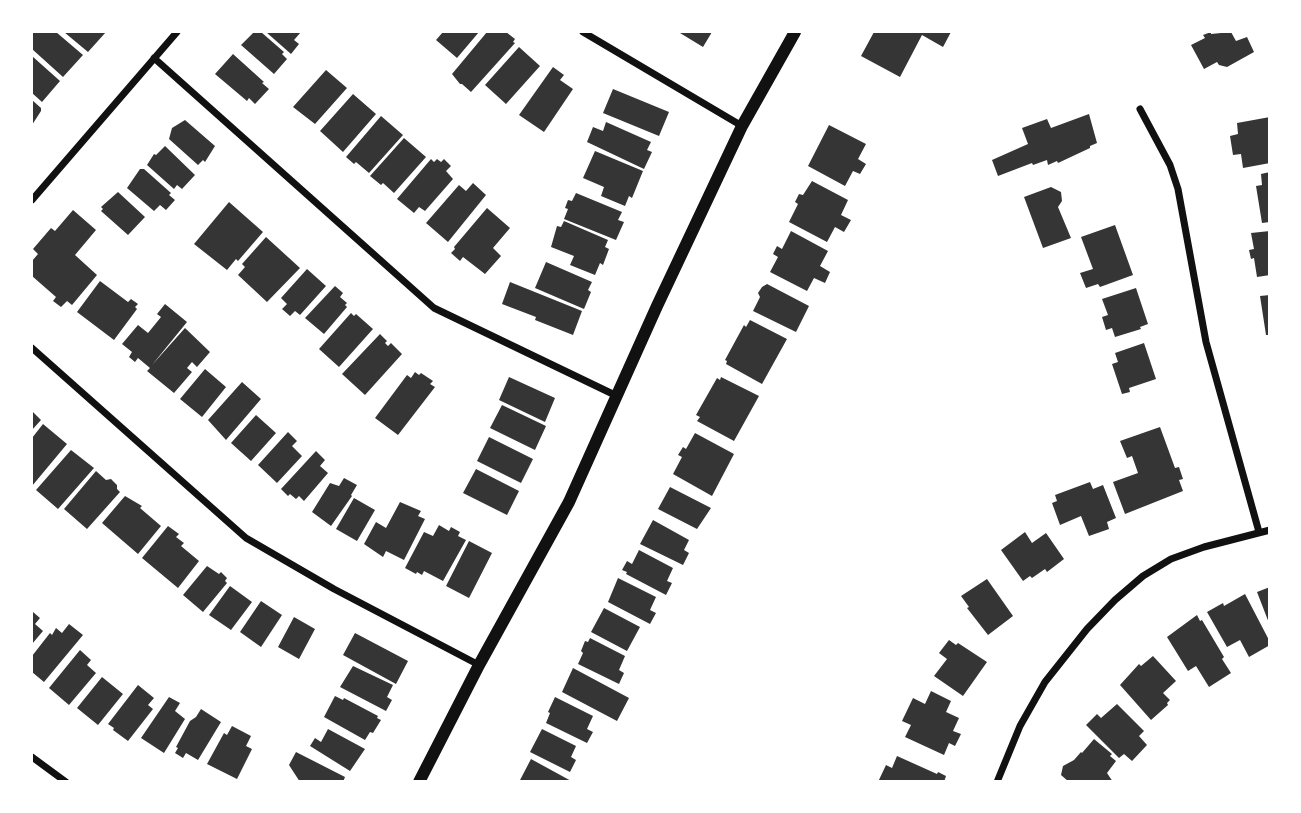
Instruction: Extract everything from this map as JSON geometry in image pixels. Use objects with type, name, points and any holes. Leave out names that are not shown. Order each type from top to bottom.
[{"type":"street","points":[[32,200],[177,32]]},
{"type":"street","points":[[583,32],[742,126]]},
{"type":"street","points":[[419,782],[479,665],[569,502],[742,126],[795,32]]},
{"type":"street","points":[[154,58],[434,309],[617,396]]},
{"type":"street","points":[[1140,109],[1170,165],[1178,189],[1206,342],[1259,532]]},
{"type":"street","points":[[32,348],[246,538],[334,589],[479,665]]},
{"type":"street","points":[[997,782],[1020,726],[1045,682],[1087,629],[1115,600],[1143,576],[1171,559],[1204,547],[1269,530]]},
{"type":"street","points":[[32,757],[66,782]]},
{"type":"building","points":[[33,32],[56,32],[83,55],[63,77],[32,49]]},
{"type":"building","points":[[64,32],[106,32],[88,52]]},
{"type":"building","points":[[254,32],[261,32],[284,52],[282,54],[287,59],[274,74],[241,45]]},
{"type":"building","points":[[266,32],[301,32],[294,40],[299,44],[291,54]]},
{"type":"building","points":[[443,32],[479,32],[457,58],[436,40]]},
{"type":"building","points":[[487,32],[506,32],[515,39],[515,43],[471,92],[452,74]]},
{"type":"building","points":[[681,32],[712,32],[703,47]]},
{"type":"building","points":[[874,32],[951,32],[943,47],[922,35],[900,77],[861,56]]},
{"type":"building","points":[[1211,32],[1231,32],[1236,41],[1247,37],[1254,52],[1227,67],[1217,62],[1204,69],[1191,45]]},
{"type":"building","points":[[519,47],[540,66],[506,104],[485,85]]},
{"type":"building","points":[[233,54],[269,89],[255,104],[249,98],[247,101],[215,74]]},
{"type":"building","points":[[32,56],[60,81],[42,102],[32,93]]},
{"type":"building","points":[[553,67],[564,75],[560,80],[573,89],[544,132],[519,115]]},
{"type":"building","points":[[326,70],[347,88],[315,124],[293,107]]},
{"type":"building","points":[[613,89],[669,112],[659,136],[603,113]]},
{"type":"building","points":[[353,94],[376,114],[343,152],[320,131]]},
{"type":"building","points":[[32,100],[41,111],[32,125]]},
{"type":"building","points":[[1089,114],[1097,143],[1090,148],[1058,163],[1057,161],[1048,165],[1047,160],[1033,165],[1032,163],[998,176],[992,160],[1028,144],[1022,128],[1047,119],[1051,128]]},
{"type":"building","points":[[381,116],[403,135],[369,173],[346,157]]},
{"type":"building","points":[[1270,117],[1270,163],[1243,168],[1241,154],[1233,155],[1230,136],[1238,134],[1237,123]]},
{"type":"building","points":[[185,120],[215,146],[205,162],[203,160],[198,165],[169,139],[172,128]]},
{"type":"building","points":[[606,122],[651,142],[647,150],[652,152],[644,169],[587,142],[593,127],[603,131]]},
{"type":"building","points":[[829,125],[866,144],[858,159],[866,164],[860,174],[853,171],[845,186],[808,166]]},
{"type":"building","points":[[404,138],[426,157],[394,193],[370,176]]},
{"type":"building","points":[[165,146],[195,175],[182,189],[177,185],[174,189],[147,165],[154,154]]},
{"type":"building","points":[[595,151],[643,171],[632,198],[629,196],[625,206],[601,196],[604,187],[583,178]]},
{"type":"building","points":[[431,159],[441,162],[444,159],[451,166],[446,171],[453,179],[425,211],[419,207],[414,213],[397,199]]},
{"type":"building","points":[[140,169],[144,169],[171,193],[169,195],[175,200],[166,210],[160,205],[154,211],[127,188]]},
{"type":"building","points":[[1270,172],[1270,222],[1262,223],[1256,186],[1262,185],[1261,174]]},
{"type":"building","points":[[812,181],[848,200],[841,215],[851,220],[844,232],[835,227],[827,242],[789,222],[798,204],[795,202],[799,194],[803,195]]},
{"type":"building","points":[[473,183],[486,195],[448,242],[426,223],[459,185],[466,191]]},
{"type":"building","points":[[1051,187],[1061,192],[1062,201],[1058,207],[1071,238],[1043,248],[1024,197]]},
{"type":"building","points":[[118,192],[145,217],[128,235],[101,211],[101,207]]},
{"type":"building","points":[[576,193],[622,212],[618,220],[624,222],[616,240],[564,219],[568,200],[572,201]]},
{"type":"building","points":[[229,202],[263,232],[227,270],[194,244]]},
{"type":"building","points":[[487,208],[510,228],[493,248],[501,256],[485,274],[463,257],[460,261],[451,253]]},
{"type":"building","points":[[73,210],[96,230],[75,255],[97,275],[72,305],[67,301],[61,307],[53,301],[56,297],[32,276],[32,261],[38,254],[33,249],[51,228],[55,231]]},
{"type":"building","points":[[564,221],[608,240],[605,247],[609,249],[603,265],[600,263],[595,275],[570,265],[574,256],[551,247],[557,226],[561,227]]},
{"type":"building","points":[[1115,225],[1133,275],[1100,287],[1098,284],[1086,288],[1080,273],[1093,269],[1081,237]]},
{"type":"building","points":[[791,231],[828,251],[820,266],[830,272],[825,283],[814,278],[807,291],[770,272],[778,257],[773,254],[777,246],[782,249]]},
{"type":"building","points":[[1270,231],[1270,275],[1257,277],[1254,258],[1251,259],[1249,250],[1254,249],[1251,233]]},
{"type":"building","points":[[266,237],[300,268],[267,302],[238,275],[245,267],[242,264]]},
{"type":"building","points":[[546,262],[592,282],[584,309],[535,288]]},
{"type":"building","points":[[307,269],[326,286],[300,315],[295,311],[290,316],[282,309],[287,304],[281,298]]},
{"type":"building","points":[[100,281],[128,302],[131,299],[138,304],[114,340],[77,312]]},
{"type":"building","points":[[510,282],[582,311],[573,335],[502,304]]},
{"type":"building","points":[[767,284],[809,306],[796,332],[753,311],[760,297],[758,293]]},
{"type":"building","points":[[335,286],[343,293],[340,297],[347,303],[347,307],[324,334],[305,318]]},
{"type":"building","points":[[1136,288],[1148,324],[1115,337],[1112,328],[1106,330],[1102,317],[1108,315],[1102,299]]},
{"type":"building","points":[[1270,295],[1270,335],[1266,335],[1260,296]]},
{"type":"building","points":[[165,304],[187,322],[152,365],[185,328],[210,352],[197,367],[192,362],[187,368],[192,372],[174,393],[147,371],[150,368],[138,358],[135,362],[129,357],[132,352],[122,344],[138,325],[148,333],[161,317],[157,314]]},
{"type":"building","points":[[351,313],[354,316],[356,314],[373,329],[339,367],[319,349]]},
{"type":"building","points":[[750,320],[787,339],[762,384],[726,364],[725,360],[744,325],[746,327]]},
{"type":"building","points":[[380,334],[388,346],[391,343],[402,354],[365,395],[342,374]]},
{"type":"building","points":[[1144,343],[1156,379],[1129,388],[1130,392],[1122,394],[1112,364],[1118,362],[1115,353]]},
{"type":"building","points":[[205,369],[226,387],[202,417],[180,399]]},
{"type":"building","points":[[415,372],[433,381],[430,384],[435,387],[398,435],[375,418],[407,375],[411,378]]},
{"type":"building","points":[[509,377],[555,398],[545,422],[499,400]]},
{"type":"building","points":[[721,377],[759,396],[734,441],[697,421],[700,417],[696,415],[717,378],[720,380]]},
{"type":"building","points":[[242,382],[261,399],[226,440],[208,420]]},
{"type":"building","points":[[502,405],[546,426],[535,450],[490,428]]},
{"type":"building","points":[[32,411],[41,420],[32,430]]},
{"type":"building","points":[[256,415],[276,433],[251,461],[231,443]]},
{"type":"building","points":[[43,424],[67,444],[32,486],[32,438]]},
{"type":"building","points":[[1160,427],[1175,468],[1179,467],[1183,479],[1179,480],[1183,491],[1125,514],[1113,482],[1138,473],[1132,456],[1127,458],[1120,441]]},
{"type":"building","points":[[288,432],[297,441],[292,446],[302,456],[277,483],[258,465]]},
{"type":"building","points":[[695,433],[734,454],[712,496],[673,474],[682,457],[678,455],[683,447],[686,449]]},
{"type":"building","points":[[489,437],[533,459],[521,483],[477,461]]},
{"type":"building","points":[[71,450],[94,468],[58,509],[36,490]]},
{"type":"building","points":[[316,451],[325,460],[320,466],[328,473],[304,501],[299,496],[296,499],[290,494],[288,496],[281,489]]},
{"type":"building","points":[[476,469],[519,491],[507,515],[463,493]]},
{"type":"building","points":[[96,471],[106,480],[111,479],[120,492],[87,529],[64,509]]},
{"type":"building","points":[[344,478],[357,485],[331,526],[312,512],[330,483],[339,486]]},
{"type":"building","points":[[1090,482],[1093,489],[1103,485],[1116,518],[1107,522],[1109,529],[1089,536],[1081,516],[1060,525],[1052,503],[1057,501],[1055,495]]},
{"type":"building","points":[[670,487],[711,508],[697,529],[658,509]]},
{"type":"building","points":[[125,496],[142,506],[140,508],[161,526],[138,554],[102,523]]},
{"type":"building","points":[[354,498],[375,510],[357,541],[336,529]]},
{"type":"building","points":[[400,502],[421,511],[418,516],[425,519],[404,560],[386,551],[383,557],[364,544],[376,522],[386,528]]},
{"type":"building","points":[[653,520],[689,540],[684,550],[689,553],[683,565],[640,544]]},
{"type":"building","points":[[439,525],[449,531],[451,527],[460,532],[458,536],[466,540],[443,581],[424,571],[422,575],[405,568],[424,532],[433,536]]},
{"type":"building","points":[[168,526],[179,534],[176,537],[184,543],[181,546],[199,561],[178,588],[142,558]]},
{"type":"building","points":[[1025,532],[1032,543],[1046,533],[1064,559],[1047,572],[1045,569],[1023,581],[1001,550]]},
{"type":"building","points":[[469,541],[492,553],[469,598],[446,586]]},
{"type":"building","points":[[639,550],[673,568],[667,581],[672,583],[666,595],[622,570],[627,561],[632,564]]},
{"type":"building","points":[[207,566],[219,574],[221,572],[227,578],[227,583],[203,612],[183,595]]},
{"type":"building","points":[[618,578],[656,597],[650,610],[656,613],[650,624],[608,602]]},
{"type":"building","points":[[987,579],[1013,616],[988,635],[961,596]]},
{"type":"building","points":[[230,586],[252,602],[231,630],[209,615]]},
{"type":"building","points":[[1270,587],[1270,622],[1269,623],[1257,592]]},
{"type":"building","points":[[1245,594],[1270,642],[1270,645],[1249,657],[1240,640],[1227,647],[1207,612]]},
{"type":"building","points":[[261,601],[282,615],[261,647],[240,632]]},
{"type":"building","points":[[604,608],[640,627],[627,651],[591,632]]},
{"type":"building","points":[[33,612],[40,618],[35,624],[43,631],[32,644]]},
{"type":"building","points":[[1197,615],[1231,673],[1209,687],[1196,666],[1188,671],[1167,637]]},
{"type":"building","points":[[294,617],[315,629],[299,659],[278,647]]},
{"type":"building","points":[[69,624],[83,635],[44,682],[32,672],[32,656],[50,633],[52,635],[56,628],[62,633]]},
{"type":"building","points":[[355,633],[408,661],[396,684],[343,655]]},
{"type":"building","points":[[590,638],[625,656],[619,670],[624,673],[619,684],[578,664],[585,641],[588,642]]},
{"type":"building","points":[[949,640],[987,662],[963,696],[934,676],[947,659],[939,653]]},
{"type":"building","points":[[80,650],[91,660],[87,665],[96,673],[69,705],[49,688]]},
{"type":"building","points":[[1153,656],[1176,681],[1163,693],[1170,700],[1168,705],[1151,720],[1120,685],[1139,664],[1141,666]]},
{"type":"building","points":[[353,666],[393,685],[387,697],[392,700],[386,711],[340,687]]},
{"type":"building","points":[[573,668],[629,698],[617,721],[562,692]]},
{"type":"building","points":[[102,677],[123,694],[98,725],[77,708]]},
{"type":"building","points":[[138,685],[154,698],[148,705],[153,709],[128,741],[108,724]]},
{"type":"building","points":[[931,691],[951,701],[946,712],[959,718],[953,731],[961,734],[955,746],[949,743],[944,755],[905,737],[911,725],[902,721],[913,698],[925,704]]},
{"type":"building","points":[[335,696],[343,700],[344,698],[381,720],[365,740],[324,717]]},
{"type":"building","points":[[169,697],[180,703],[175,711],[185,719],[164,753],[141,738]]},
{"type":"building","points":[[555,697],[593,716],[587,729],[593,732],[587,743],[546,723]]},
{"type":"building","points":[[1117,704],[1144,731],[1139,736],[1147,745],[1132,761],[1124,754],[1119,758],[1086,725],[1097,714],[1101,718]]},
{"type":"building","points":[[201,709],[221,722],[198,760],[186,753],[183,758],[175,753],[178,748],[176,747],[190,721]]},
{"type":"building","points":[[232,726],[251,736],[246,746],[252,749],[237,779],[207,764],[224,733],[227,735]]},
{"type":"building","points":[[328,729],[365,749],[350,771],[310,746],[315,738],[321,742]]},
{"type":"building","points":[[542,729],[576,746],[571,757],[576,760],[570,772],[530,752]]},
{"type":"building","points":[[1094,739],[1112,754],[1110,756],[1116,761],[1107,773],[1113,782],[1069,782],[1061,775],[1063,766],[1074,760]]},
{"type":"building","points":[[296,752],[345,777],[343,782],[300,782],[289,765]]},
{"type":"building","points":[[897,756],[946,776],[944,782],[878,782],[886,765],[892,768]]},
{"type":"building","points":[[531,759],[573,782],[519,782]]}]
